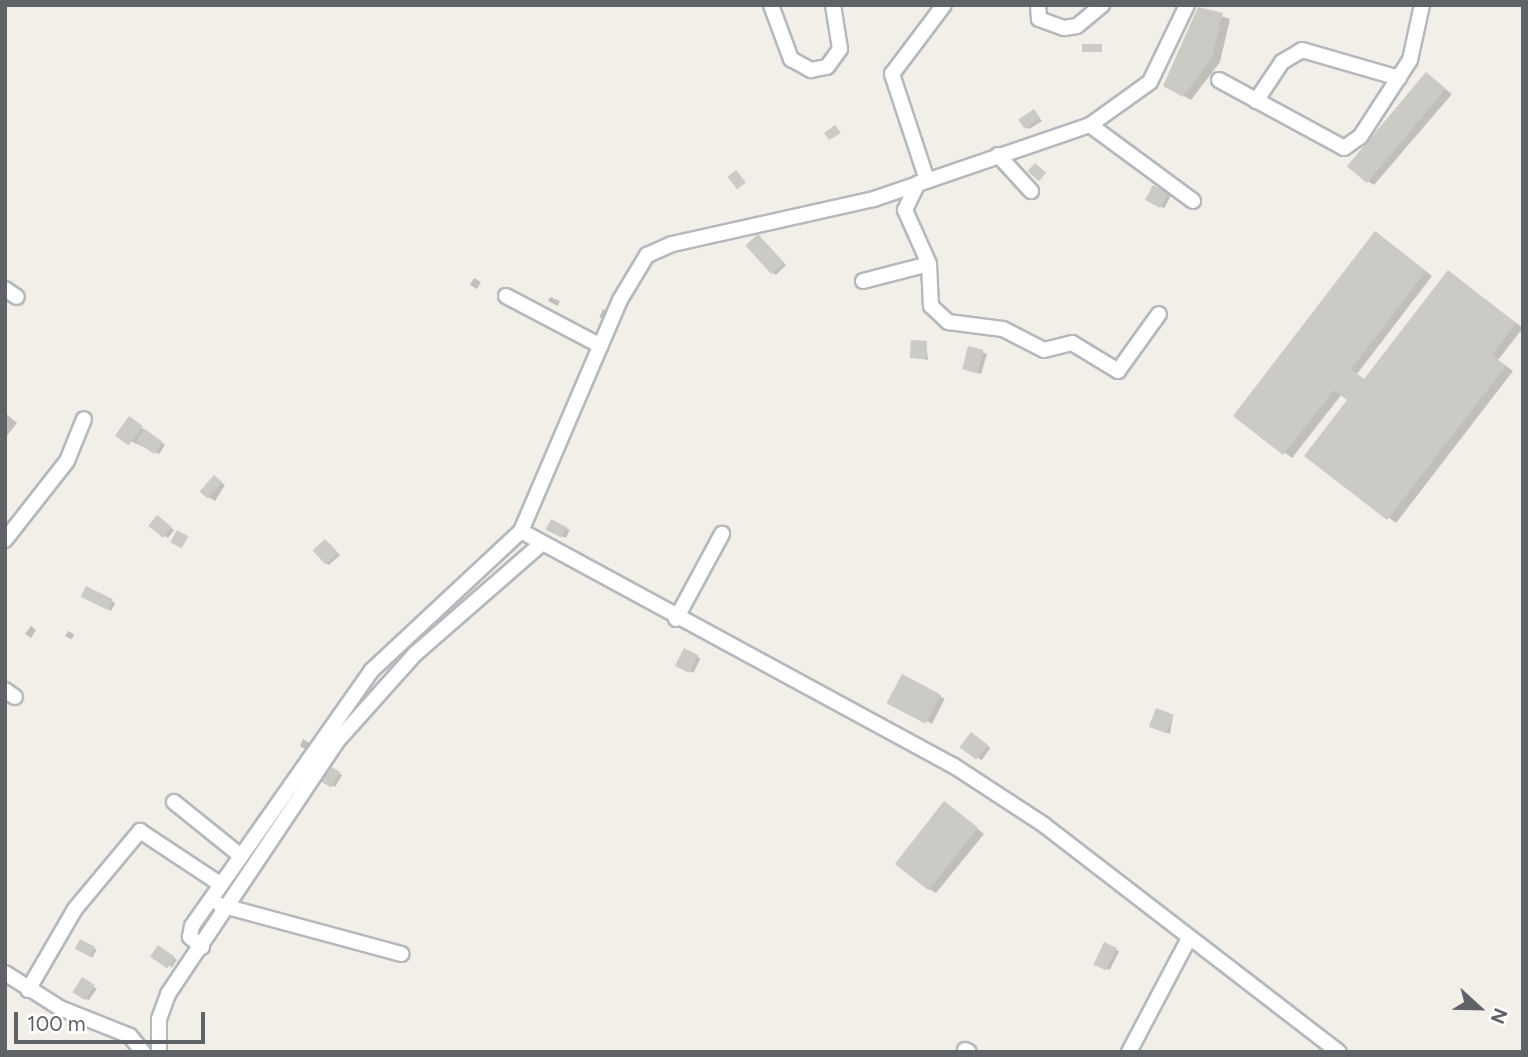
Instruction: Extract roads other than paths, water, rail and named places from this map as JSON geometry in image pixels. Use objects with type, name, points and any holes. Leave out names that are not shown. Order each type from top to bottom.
[{"type":"street","points":[[771,5],[791,58],[811,70],[827,67],[840,49],[833,5]]},
{"type":"street","points":[[944,5],[892,74],[923,182],[905,211],[929,264],[931,306],[948,322],[1003,329],[1044,350],[1072,342],[1118,371],[1159,314]]},
{"type":"street","points":[[1038,5],[1039,19],[1064,28],[1077,26],[1102,5]]},
{"type":"street","points":[[159,1052],[163,1005],[372,700],[486,587],[530,537],[601,346],[633,277],[660,248],[923,182],[1090,125],[1150,82],[1186,5]]},
{"type":"street","points":[[1219,80],[1344,148],[1360,137],[1416,48],[1422,5]]},
{"type":"street","points":[[1256,101],[1282,62],[1302,50],[1399,78]]},
{"type":"street","points":[[1090,125],[1193,201]]},
{"type":"street","points":[[998,155],[1031,191]]},
{"type":"street","points":[[863,281],[929,264]]},
{"type":"street","points":[[506,296],[601,346]]},
{"type":"street","points":[[5,540],[67,461],[84,419]]},
{"type":"street","points":[[676,619],[722,534]]},
{"type":"street","points":[[530,537],[676,619],[954,766],[1044,825],[1188,940],[1339,1052]]},
{"type":"street","points":[[202,947],[189,934],[208,901],[372,670],[530,537]]},
{"type":"street","points":[[174,802],[241,856]]},
{"type":"street","points":[[28,990],[75,909],[140,831],[220,884]]},
{"type":"street","points":[[208,901],[402,954]]},
{"type":"street","points":[[1129,1052],[1188,940]]},
{"type":"street","points":[[5,973],[28,990],[130,1036],[142,1052]]}]
